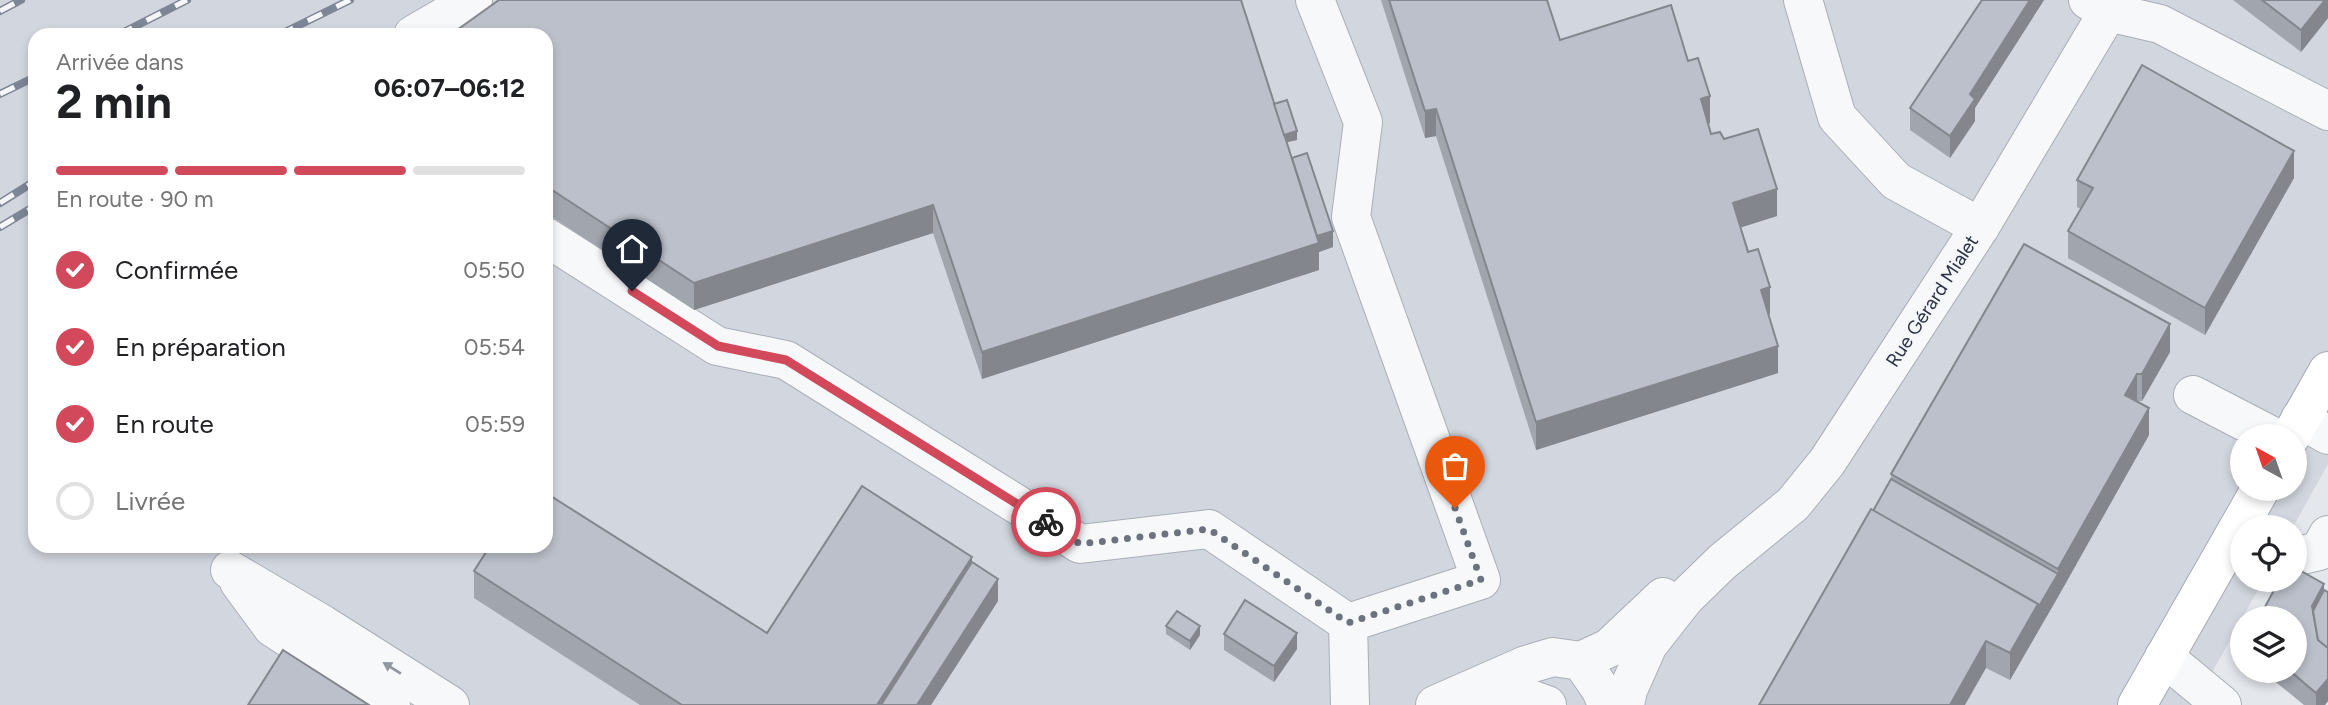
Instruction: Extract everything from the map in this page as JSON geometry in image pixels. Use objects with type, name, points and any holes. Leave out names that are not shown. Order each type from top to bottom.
[{"type":"main road","points":[[2302,424],[2328,371]]},
{"type":"main road","points":[[2137,705],[2230,547]]},
{"type":"street","points":[[425,28],[473,0]]},
{"type":"street","points":[[1315,0],[1363,122],[1351,217],[1481,580],[1348,623]]},
{"type":"street","points":[[1803,0],[1837,117],[1896,181],[1980,227]]},
{"type":"street","points":[[2098,6],[2160,24],[2328,111]]},
{"type":"street","name":"Rue Gérard Mialet","points":[[1625,705],[1628,691],[1648,645],[1685,598],[1722,562],[1793,504],[1827,462],[1980,227],[2098,6]]},
{"type":"street","points":[[553,241],[718,346],[786,360],[1080,544],[1209,529],[1348,623]]},
{"type":"street","points":[[2193,395],[2278,424]]},
{"type":"street","points":[[2307,554],[2319,551],[2328,535]]},
{"type":"street","name":"Rue Gérard Mialet","points":[[1595,654],[1666,594],[1722,562]]},
{"type":"street","points":[[1348,623],[1350,705]]},
{"type":"street","points":[[262,644],[308,646],[450,705]]},
{"type":"street","points":[[308,646],[358,705]]},
{"type":"street","points":[[308,646],[391,705]]},
{"type":"street","points":[[1450,698],[1533,689],[1553,657],[1595,654],[1601,690],[1607,705]]},
{"type":"street","points":[[2164,657],[2222,705]]},
{"type":"shaded area","points":[[0,0],[2328,0],[2328,464],[2300,515],[2230,515],[2230,592],[2257,592],[2249,606],[2230,606],[2230,640],[2194,705],[0,705]]},
{"type":"building","points":[[499,0],[1241,0],[1319,243],[982,352],[933,205],[694,283],[553,191],[553,28],[460,28]]},
{"type":"building","points":[[1389,0],[1547,0],[1560,40],[1671,5],[1688,61],[1698,58],[1710,96],[1701,99],[1711,134],[1720,132],[1724,139],[1758,129],[1777,189],[1733,203],[1748,252],[1758,249],[1770,287],[1761,290],[1778,346],[1536,422],[1436,109],[1425,111]]},
{"type":"building","points":[[1982,0],[2030,0],[1970,94],[1975,99],[1950,136],[1910,108]]},
{"type":"building","points":[[2262,0],[2325,0],[2301,30]]},
{"type":"building","points":[[2142,65],[2294,151],[2205,308],[2068,231],[2093,188],[2077,180]]},
{"type":"building","points":[[1287,100],[1297,131],[1284,135],[1274,104]]},
{"type":"building","points":[[1307,153],[1333,231],[1317,236],[1292,158]]},
{"type":"building","points":[[2024,244],[2170,324],[2142,374],[2137,374],[2125,395],[2149,408],[2058,569],[1891,474]]},
{"type":"building","points":[[1891,479],[2058,574],[2038,608],[2038,604],[1873,511]]},
{"type":"building","points":[[862,486],[972,557],[877,705],[682,705],[474,571],[486,553],[553,553],[553,497],[767,633]]},
{"type":"building","points":[[1871,509],[2038,604],[2010,653],[1986,641],[1950,705],[1759,705]]},
{"type":"building","points":[[972,562],[998,579],[917,705],[881,705]]},
{"type":"building","points":[[2307,574],[2324,584],[2312,606],[2318,640],[2328,648],[2328,679],[2316,693],[2304,683],[2307,683],[2307,606],[2265,606],[2273,592],[2307,592]]},
{"type":"building","points":[[2324,590],[2328,592],[2328,648],[2318,640],[2313,611]]},
{"type":"building","points":[[1245,600],[1297,633],[1274,666],[1224,634]]},
{"type":"building","points":[[1177,611],[1200,626],[1190,641],[1166,626]]},
{"type":"building","points":[[283,650],[369,705],[248,705]]},
{"type":"railway","points":[[0,11],[21,0]]},
{"type":"railway","points":[[132,28],[187,0]]},
{"type":"railway","points":[[293,28],[350,0]]},
{"type":"railway","points":[[0,94],[28,80]]},
{"type":"railway","points":[[0,203],[28,185]]},
{"type":"railway","points":[[0,227],[28,210]]},
{"type":"way so far","points":[[1046,522],[1080,544],[1209,529],[1348,623],[1481,580],[1455,508]]},
{"type":"route","points":[[632,291],[718,346],[786,360],[1046,522]]}]
